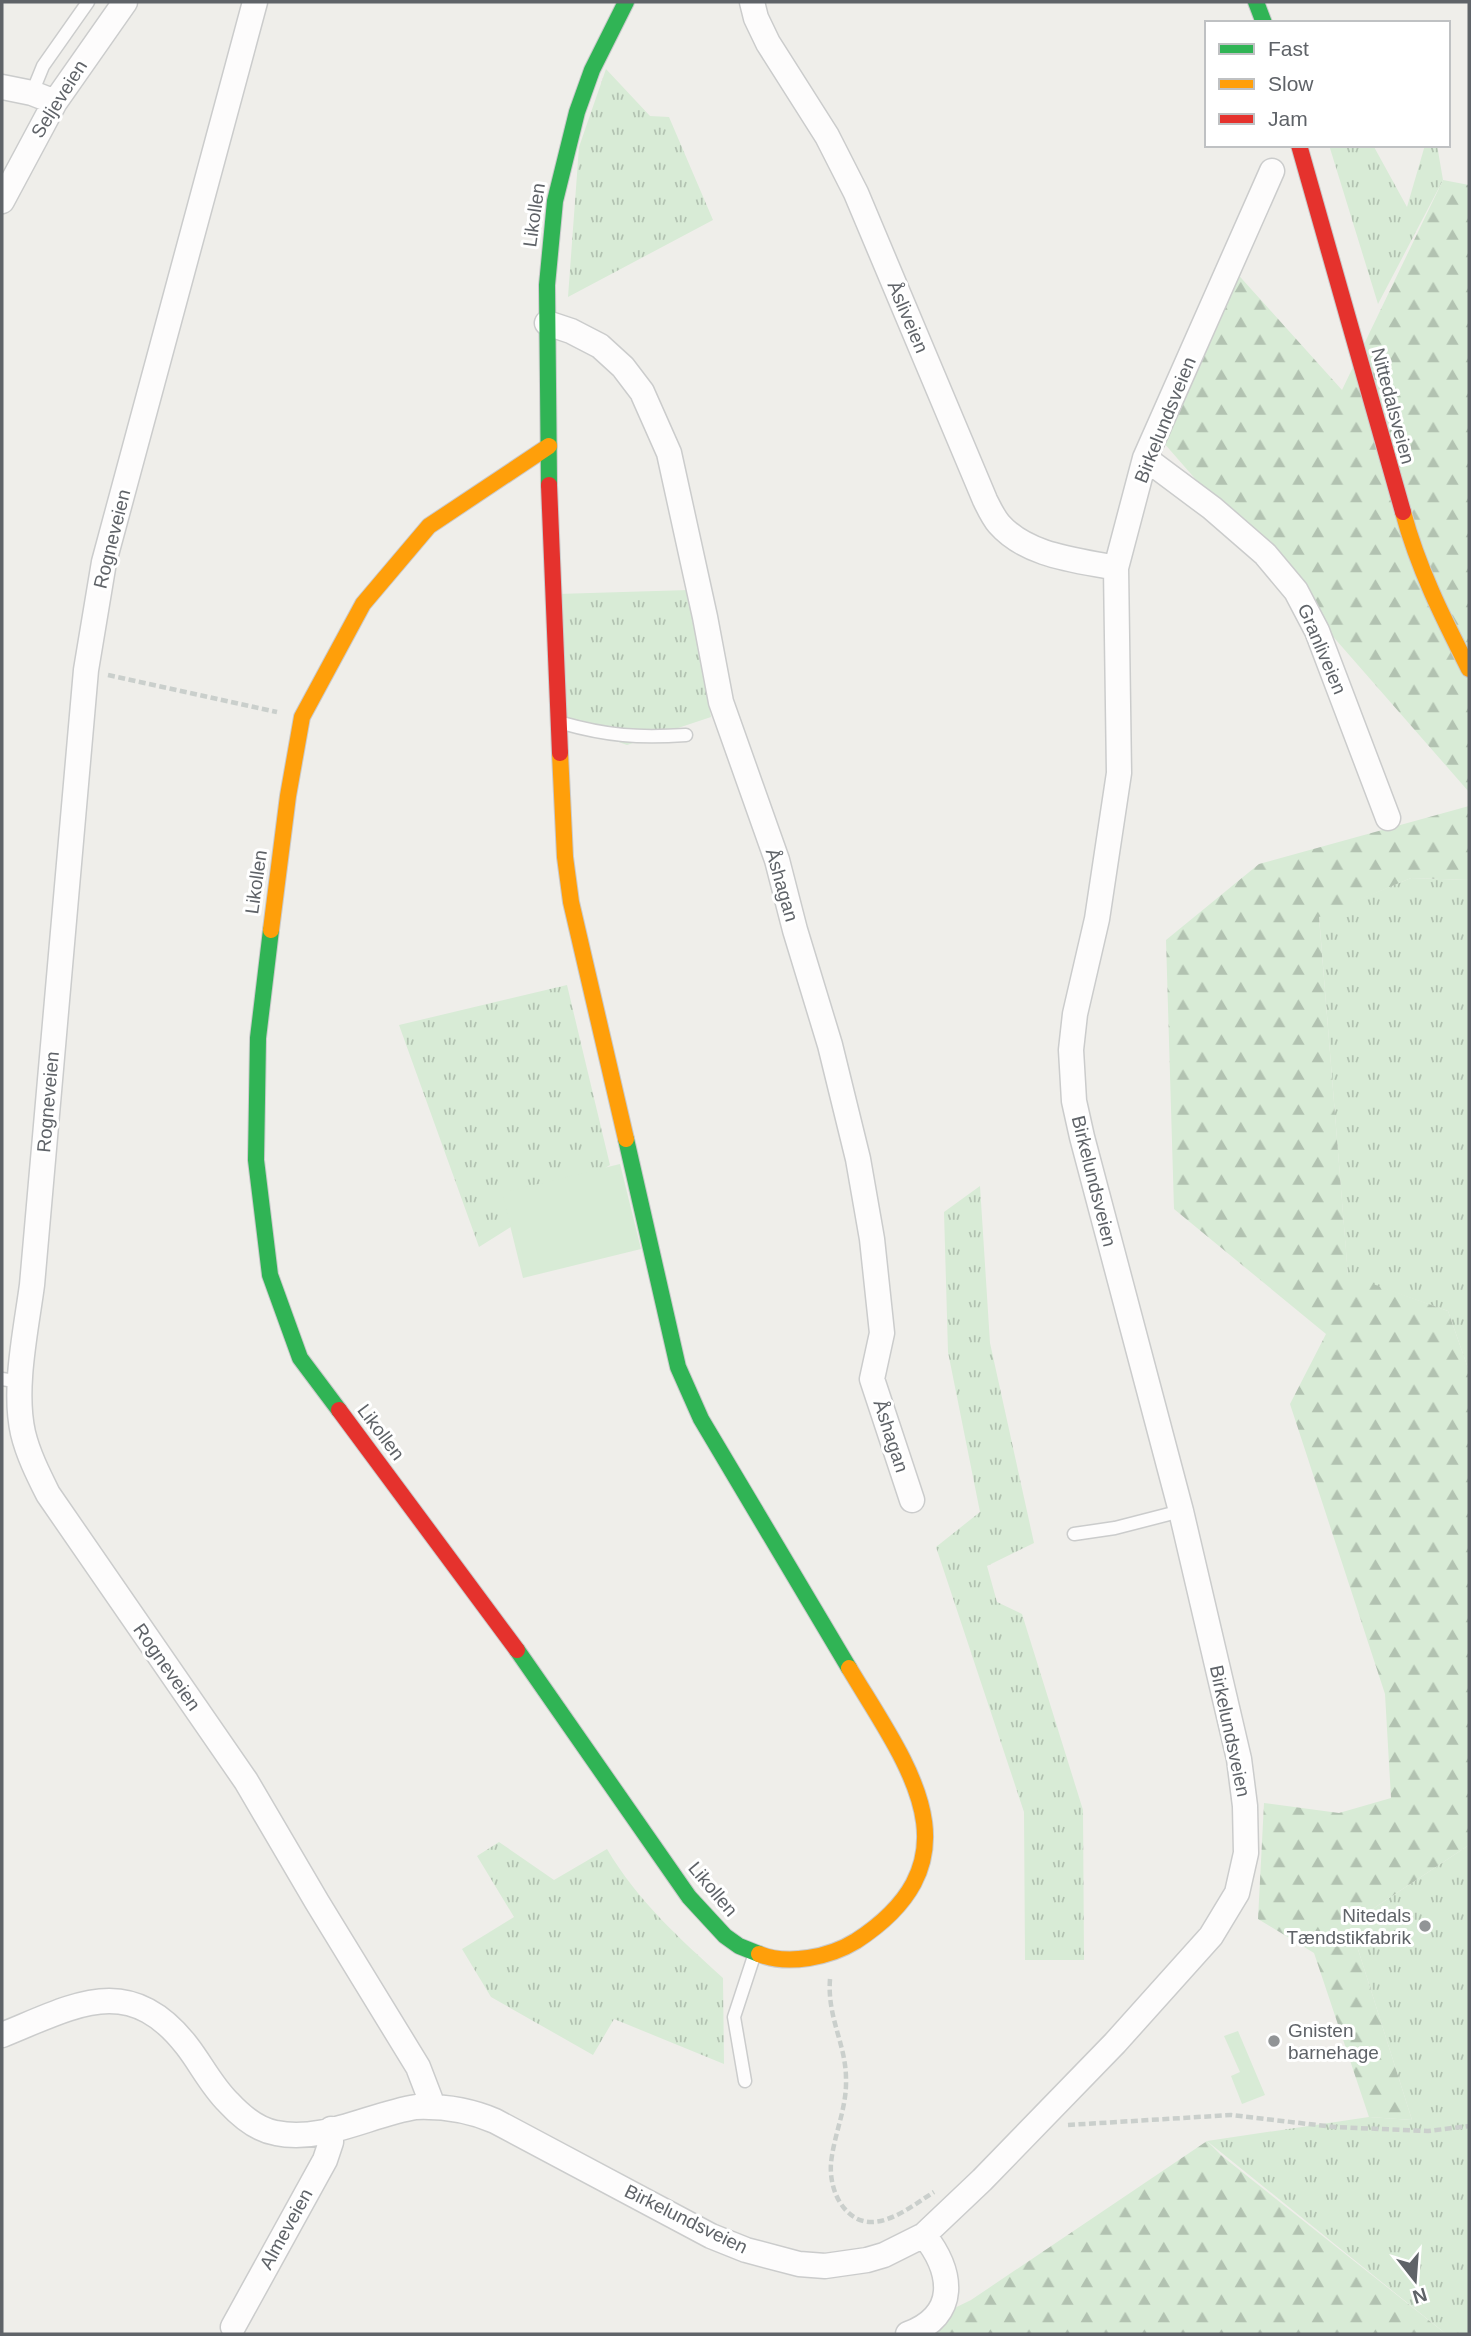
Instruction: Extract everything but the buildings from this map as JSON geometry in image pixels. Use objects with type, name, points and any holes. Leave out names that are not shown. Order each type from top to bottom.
[{"type":"street","name":"Seljeveien","points":[[2,201],[43,98],[125,2]]},
{"type":"street","name":"Rogneveien","points":[[256,2],[104,562],[86,670],[32,1285],[11,1380],[23,1432],[37,1474],[48,1494],[246,1781],[418,2067],[433,2106]]},
{"type":"street","name":"Likollen","points":[[549,446],[429,526],[363,604],[302,717],[285,823],[258,1038],[256,1160],[270,1275],[300,1358],[505,1632],[689,1897],[708,1920],[739,1946],[755,1953],[776,1958],[795,1958],[835,1951],[864,1937],[889,1918],[911,1888],[924,1856],[926,1832],[922,1797],[901,1754],[701,1419],[678,1367],[571,902],[565,857],[549,446],[547,323],[551,235],[555,201],[577,112],[592,70],[626,2]]},
{"type":"street","name":"Åsliveien","points":[[752,2],[768,43],[827,136],[856,193],[985,500],[998,523],[1016,539],[1055,556],[1115,568]]},
{"type":"street","points":[[1256,2],[1263,21]]},
{"type":"street","points":[[2,87],[43,98]]},
{"type":"street","name":"Nittedalsveien","points":[[1300,147],[1412,545],[1432,594],[1469,669]]},
{"type":"street","name":"Birkelundsveien","points":[[2,2035],[81,2005],[130,2002],[148,2008],[163,2020],[188,2046],[222,2096],[260,2127],[275,2133],[293,2135],[331,2129],[399,2110],[433,2106],[475,2113],[495,2121],[711,2236],[771,2258],[799,2264],[850,2264],[884,2255],[925,2235],[1115,2043],[1212,1936],[1237,1893],[1246,1853],[1245,1805],[1239,1759],[1181,1511],[1082,1137],[1071,1076],[1071,1050],[1076,1013],[1097,919],[1119,773],[1115,568],[1145,458],[1272,171]]},
{"type":"street","name":"Åshagan","points":[[547,323],[571,331],[600,346],[623,367],[642,391],[669,453],[721,702],[776,860],[830,1045],[859,1159],[872,1239],[881,1334],[872,1379],[912,1500]]},
{"type":"street","name":"Granliveien","points":[[1145,458],[1212,508],[1265,554],[1296,591],[1317,631],[1388,818]]},
{"type":"street","name":"Almeveien","points":[[233,2327],[325,2160],[331,2142],[331,2129]]},
{"type":"street","points":[[908,2334],[921,2329],[934,2319],[944,2304],[947,2281],[943,2265],[925,2235]]},
{"type":"lane","points":[[43,98],[43,66],[88,2]]},
{"type":"lane","points":[[558,722],[611,736],[686,735]]},
{"type":"lane","points":[[1074,1534],[1115,1528],[1181,1511]]},
{"type":"lane","points":[[745,2081],[734,2017],[755,1953]]},
{"type":"path","points":[[86,670],[302,717]]},
{"type":"path","points":[[835,1951],[830,1974],[829,2003],[846,2076],[846,2098],[831,2166],[838,2199],[852,2215],[862,2220],[884,2220],[903,2213],[943,2186]]},
{"type":"path","points":[[1032,2127],[1231,2115],[1334,2127],[1428,2131],[1469,2126]]},
{"type":"green space","points":[[606,69],[650,116],[669,117],[713,220],[568,297],[579,147]]},
{"type":"green space","points":[[1330,147],[1374,147],[1407,207],[1424,147],[1437,147],[1443,180],[1378,304]]},
{"type":"green space","points":[[1443,180],[1469,185],[1469,792],[1163,442],[1233,269],[1342,390]]},
{"type":"green space","points":[[689,590],[711,717],[627,745],[557,720],[557,594]]},
{"type":"green space","points":[[1469,806],[1469,880],[1411,878],[1319,917],[1348,1275],[1448,1311],[1469,1371],[1469,1845],[1350,1924],[1412,2120],[1369,2117],[1314,1953],[1258,1919],[1264,1803],[1339,1813],[1391,1798],[1385,1694],[1290,1404],[1326,1334],[1174,1209],[1166,940],[1259,864]]},
{"type":"green space","points":[[1411,878],[1469,880],[1469,1371],[1448,1311],[1348,1276],[1319,916]]},
{"type":"green space","points":[[567,985],[610,1165],[479,1247],[399,1025]]},
{"type":"green space","points":[[620,1164],[641,1249],[523,1278],[502,1193]]},
{"type":"green space","points":[[980,1186],[990,1343],[1034,1543],[987,1566],[997,1602],[1022,1614],[1083,1810],[1084,1960],[1025,1960],[1024,1812],[936,1547],[980,1512],[948,1352],[944,1212]]},
{"type":"green space","points":[[499,1842],[554,1880],[607,1849],[645,1902],[723,1978],[724,2064],[614,2019],[593,2055],[491,1997],[462,1949],[514,1917],[477,1856]]},
{"type":"green space","points":[[1469,1845],[1469,2334],[1446,2334],[1207,2141],[1369,2117],[1412,2120],[1350,1924]]},
{"type":"green space","points":[[1238,2031],[1265,2095],[1242,2104],[1231,2076],[1240,2072],[1224,2036]]},
{"type":"green space","points":[[1207,2141],[1222,2156],[1446,2334],[901,2334],[971,2300]]},
{"type":"traffic: fast","points":[[549,485],[547,285],[555,201],[577,112],[592,70],[626,2]]},
{"type":"traffic: fast","points":[[1256,2],[1263,21]]},
{"type":"traffic: fast","points":[[271,930],[258,1038],[256,1160],[270,1275],[300,1358],[339,1410]]},
{"type":"traffic: fast","points":[[626,1139],[678,1367],[701,1419],[849,1668]]},
{"type":"traffic: fast","points":[[517,1650],[689,1897],[725,1936],[739,1946],[759,1954]]},
{"type":"traffic: slow","points":[[271,930],[288,796],[302,717],[363,604],[429,526],[549,446]]},
{"type":"traffic: slow","points":[[1403,512],[1424,573],[1469,669]]},
{"type":"traffic: slow","points":[[560,753],[565,857],[571,902],[626,1139]]},
{"type":"traffic: slow","points":[[759,1954],[770,1958],[809,1958],[846,1947],[895,1909],[917,1877],[925,1844],[922,1810],[910,1775],[849,1668]]},
{"type":"traffic: jam","points":[[1300,147],[1403,512]]},
{"type":"traffic: jam","points":[[549,485],[560,753]]},
{"type":"traffic: jam","points":[[339,1410],[517,1650]]},
{"type":"place","name":"Nitedals Tændstikfabrik","points":[[1425,1926]]},
{"type":"place","name":"Gnisten barnehage","points":[[1274,2041]]}]
